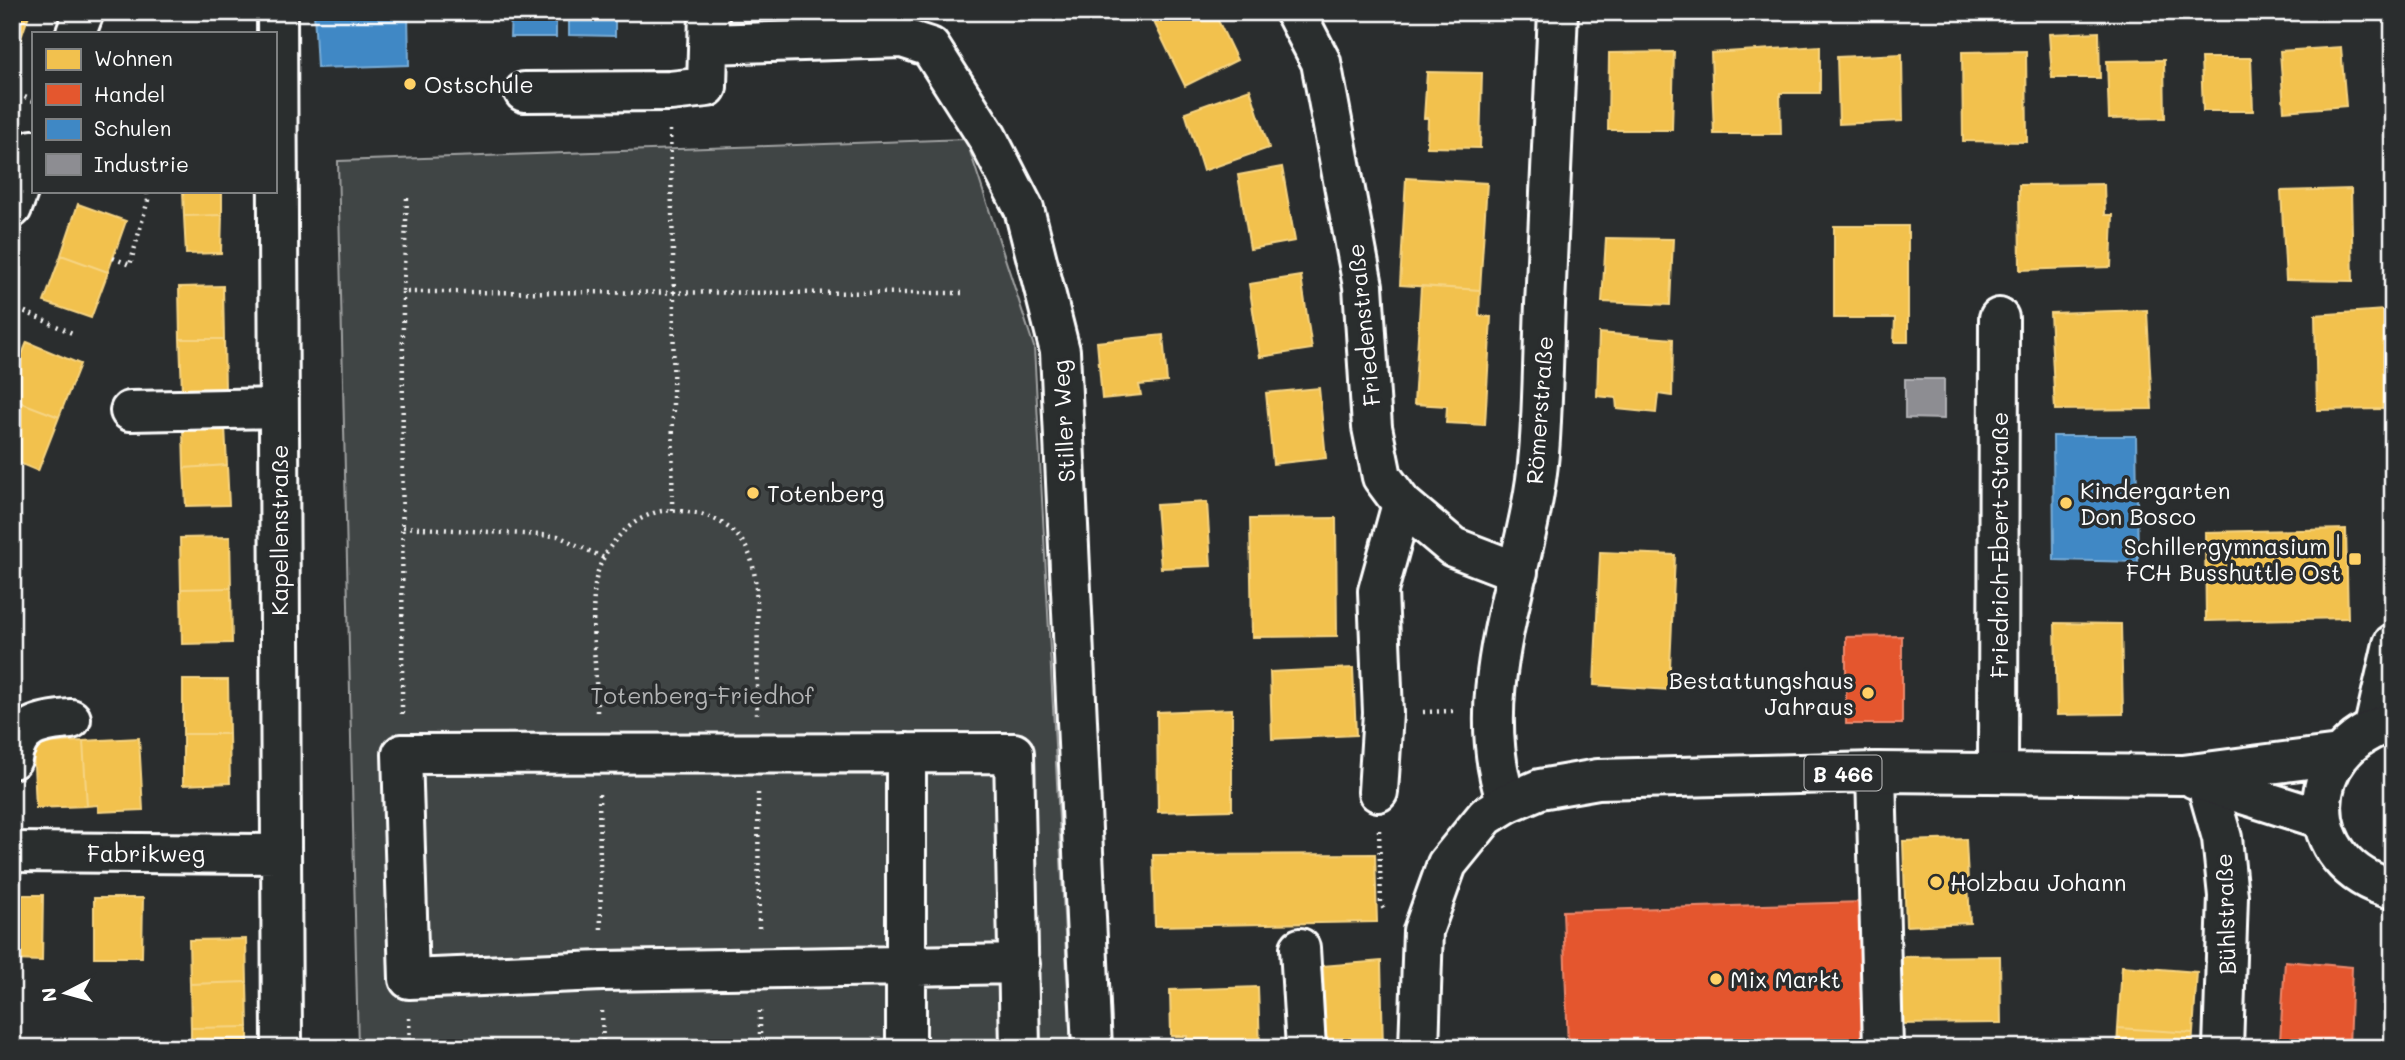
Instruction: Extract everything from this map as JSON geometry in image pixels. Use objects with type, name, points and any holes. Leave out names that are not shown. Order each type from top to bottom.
[{"type":"street","points":[[76,32],[84,12]]},
{"type":"street","name":"Kapellenstraße","points":[[277,12],[282,1048]]},
{"type":"street","name":"Friedenstraße","points":[[1296,12],[1321,62],[1363,286],[1373,427],[1382,477],[1402,504],[1453,547],[1518,572]]},
{"type":"street","points":[[1558,12],[1564,12]]},
{"type":"street","name":"Römerstraße","points":[[1507,803],[1495,757],[1494,710],[1498,668],[1539,453],[1558,12]]},
{"type":"street","points":[[524,92],[670,91],[707,88],[709,28]]},
{"type":"street","name":"Stiller Weg","points":[[709,28],[902,38],[930,47],[987,137],[1024,209],[1060,351],[1093,1048]]},
{"type":"street","points":[[12,208],[32,153]]},
{"type":"street","name":"Friedrich-Ebert-Straße","points":[[1998,771],[1999,318]]},
{"type":"street","points":[[130,411],[278,408]]},
{"type":"street","points":[[1378,792],[1384,713],[1378,591],[1402,504]]},
{"type":"street","points":[[2393,644],[2383,725],[2354,739],[2339,755],[2327,775],[2322,796],[2322,819],[2331,846],[2348,869],[2372,884],[2393,889]]},
{"type":"street","points":[[12,759],[23,733],[43,721],[71,719]]},
{"type":"street","points":[[906,753],[906,1048]]},
{"type":"street","points":[[1020,964],[602,971],[409,979],[402,754],[1014,753],[1020,964],[1020,1048]]},
{"type":"street","name":"B 466","points":[[1419,1048],[1423,931],[1447,864],[1462,842],[1486,816],[1507,803],[1540,789],[1598,779],[1876,772],[1998,771],[2195,778],[2339,755]]},
{"type":"street","points":[[1876,772],[1882,1048]]},
{"type":"street","name":"B 466","points":[[2195,778],[2322,819]]},
{"type":"street","name":"Bühlstraße","points":[[2195,778],[2222,838],[2228,896],[2229,947],[2223,1048]]},
{"type":"street","name":"Fabrikweg","points":[[12,852],[279,854]]},
{"type":"street","points":[[1300,948],[1306,1048]]},
{"type":"path","points":[[1009,12],[1017,19],[1032,12]]},
{"type":"path","points":[[12,91],[32,101]]},
{"type":"path","points":[[670,91],[674,294],[672,510]]},
{"type":"path","points":[[113,258],[130,265],[148,200],[147,192]]},
{"type":"path","points":[[402,754],[403,292],[407,198]]},
{"type":"path","points":[[403,292],[965,293]]},
{"type":"path","points":[[12,306],[72,333]]},
{"type":"path","points":[[403,527],[558,536],[604,558]]},
{"type":"path","points":[[1384,713],[1494,710]]},
{"type":"path","points":[[1378,792],[1381,904],[1387,916]]},
{"type":"green space","name":"Totenberg-Friedhof","points":[[966,139],[1034,347],[1071,1048],[358,1048],[338,161]]},
{"type":"building: Wohnen","points":[[12,12],[30,12],[12,64]]},
{"type":"building: Wohnen","points":[[1158,12],[1214,12],[1237,60],[1185,86],[1151,16]]},
{"type":"building: Wohnen","points":[[2099,32],[2100,78],[2052,78],[2049,34]]},
{"type":"building: Wohnen","points":[[1820,46],[1820,93],[1780,93],[1781,134],[1714,134],[1711,53]]},
{"type":"building: Wohnen","points":[[2341,47],[2346,106],[2284,111],[2280,51]]},
{"type":"building: Wohnen","points":[[2026,51],[2027,142],[1963,141],[1962,52]]},
{"type":"building: Wohnen","points":[[1674,52],[1672,130],[1608,130],[1609,53]]},
{"type":"building: Wohnen","points":[[1902,54],[1903,121],[1839,124],[1837,57]]},
{"type":"building: Wohnen","points":[[2201,58],[2251,58],[2253,111],[2203,111]]},
{"type":"building: Wohnen","points":[[2164,60],[2165,118],[2109,119],[2107,61]]},
{"type":"building: Wohnen","points":[[1427,72],[1482,73],[1480,148],[1427,147],[1428,118],[1424,118]]},
{"type":"building: Wohnen","points":[[1250,89],[1269,148],[1203,171],[1185,112]]},
{"type":"building: Wohnen","points":[[1282,167],[1295,241],[1250,249],[1238,175]]},
{"type":"building: Wohnen","points":[[1406,178],[1487,183],[1480,290],[1400,285]]},
{"type":"building: Wohnen","points":[[2104,184],[2105,215],[2113,215],[2111,267],[2020,270],[2019,185]]},
{"type":"building: Wohnen","points":[[2351,189],[2353,281],[2286,280],[2281,191]]},
{"type":"building: Wohnen","points":[[183,192],[222,192],[222,215],[184,216]]},
{"type":"building: Wohnen","points":[[78,204],[126,221],[108,272],[61,255]]},
{"type":"building: Wohnen","points":[[222,215],[221,253],[186,254],[184,216]]},
{"type":"building: Wohnen","points":[[1834,226],[1908,226],[1908,342],[1894,342],[1895,318],[1834,318]]},
{"type":"building: Wohnen","points":[[1606,238],[1673,239],[1670,305],[1602,302]]},
{"type":"building: Wohnen","points":[[61,255],[108,272],[91,318],[44,302]]},
{"type":"building: Wohnen","points":[[1301,276],[1312,349],[1260,357],[1249,284]]},
{"type":"building: Wohnen","points":[[223,286],[224,339],[180,339],[179,287]]},
{"type":"building: Wohnen","points":[[1421,286],[1480,290],[1479,316],[1491,317],[1485,425],[1446,423],[1447,406],[1414,404]]},
{"type":"building: Wohnen","points":[[2147,310],[2152,409],[2055,410],[2050,313]]},
{"type":"building: Wohnen","points":[[2384,310],[2385,409],[2317,410],[2315,315]]},
{"type":"building: Wohnen","points":[[1599,333],[1673,339],[1672,396],[1658,394],[1656,413],[1617,409],[1616,398],[1597,396]]},
{"type":"building: Wohnen","points":[[1163,335],[1167,382],[1139,385],[1141,395],[1102,399],[1097,342]]},
{"type":"building: Wohnen","points":[[180,339],[224,339],[225,389],[182,391]]},
{"type":"building: Wohnen","points":[[27,342],[80,364],[59,417],[12,399],[12,379]]},
{"type":"building: Wohnen","points":[[1319,388],[1326,458],[1273,464],[1266,393]]},
{"type":"building: Wohnen","points":[[12,399],[59,417],[38,471],[12,460]]},
{"type":"building: Wohnen","points":[[225,426],[227,465],[184,468],[183,429]]},
{"type":"building: Wohnen","points":[[227,465],[229,505],[186,506],[184,468]]},
{"type":"building: Wohnen","points":[[1207,502],[1211,566],[1161,568],[1156,505]]},
{"type":"building: Wohnen","points":[[1336,518],[1337,636],[1252,637],[1250,519]]},
{"type":"building: Wohnen","points":[[2346,529],[2348,618],[2206,621],[2205,532]]},
{"type":"building: Wohnen","points":[[230,537],[231,588],[181,589],[180,538]]},
{"type":"building: Wohnen","points":[[1600,552],[1675,555],[1669,690],[1594,685]]},
{"type":"building: Wohnen","points":[[231,588],[232,643],[182,644],[181,589]]},
{"type":"building: Wohnen","points":[[2055,623],[2121,624],[2123,714],[2057,715]]},
{"type":"building: Wohnen","points":[[1353,668],[1356,735],[1272,739],[1270,672]]},
{"type":"building: Wohnen","points":[[183,680],[228,680],[229,734],[183,734]]},
{"type":"building: Wohnen","points":[[1232,709],[1232,810],[1158,812],[1157,712]]},
{"type":"building: Wohnen","points":[[183,734],[229,734],[230,783],[183,785]]},
{"type":"building: Wohnen","points":[[139,738],[143,810],[98,812],[98,805],[87,806],[83,741]]},
{"type":"building: Wohnen","points":[[83,741],[87,806],[36,808],[33,744]]},
{"type":"building: Wohnen","name":"Holzbau Johann","points":[[1966,839],[1970,923],[1906,926],[1903,841]]},
{"type":"building: Wohnen","points":[[1375,854],[1377,922],[1155,926],[1153,855]]},
{"type":"building: Wohnen","points":[[12,895],[43,895],[42,961],[12,960]]},
{"type":"building: Wohnen","points":[[94,898],[143,898],[142,957],[94,957]]},
{"type":"building: Wohnen","points":[[246,939],[247,982],[190,984],[189,940]]},
{"type":"building: Wohnen","points":[[2000,956],[2001,1023],[1894,1024],[1894,957]]},
{"type":"building: Wohnen","points":[[1381,961],[1383,1048],[1326,1048],[1323,966]]},
{"type":"building: Wohnen","points":[[2122,966],[2197,972],[2193,1033],[2118,1028]]},
{"type":"building: Wohnen","points":[[247,982],[248,1027],[191,1028],[190,984]]},
{"type":"building: Wohnen","points":[[1258,987],[1260,1048],[1187,1048],[1187,1036],[1171,1036],[1170,990]]},
{"type":"building: Wohnen","points":[[248,1027],[248,1048],[191,1048],[191,1028]]},
{"type":"building: Wohnen","points":[[2118,1028],[2193,1033],[2192,1048],[2117,1048]]},
{"type":"building: Handel","points":[[1902,636],[1902,724],[1846,724],[1846,637]]},
{"type":"building: Handel","name":"Mix Markt","points":[[1863,902],[1868,1048],[1568,1048],[1563,911]]},
{"type":"building: Handel","points":[[2285,961],[2352,967],[2349,1047],[2280,1041]]},
{"type":"building: Schulen","points":[[314,12],[408,12],[409,65],[317,68]]},
{"type":"building: Schulen","points":[[511,12],[556,12],[556,37],[510,37]]},
{"type":"building: Schulen","points":[[569,12],[615,12],[615,36],[569,35]]},
{"type":"building: Schulen","points":[[2053,436],[2136,436],[2138,562],[2054,560]]},
{"type":"building: Industrie","points":[[1905,379],[1944,379],[1944,419],[1905,418]]},
{"type":"place","name":"Ostschule","points":[[410,84]]},
{"type":"place","name":"Totenberg","points":[[753,493]]},
{"type":"place","name":"Kindergarten Don Bosco","points":[[2066,503]]},
{"type":"place","name":"Schillergymnasium | FCH Busshuttle Ost","points":[[2355,559]]},
{"type":"place","name":"Bestattungshaus Jahraus","points":[[1868,693]]},
{"type":"place","name":"Holzbau Johann","points":[[1936,882]]},
{"type":"place","name":"Mix Markt","points":[[1716,979]]}]
